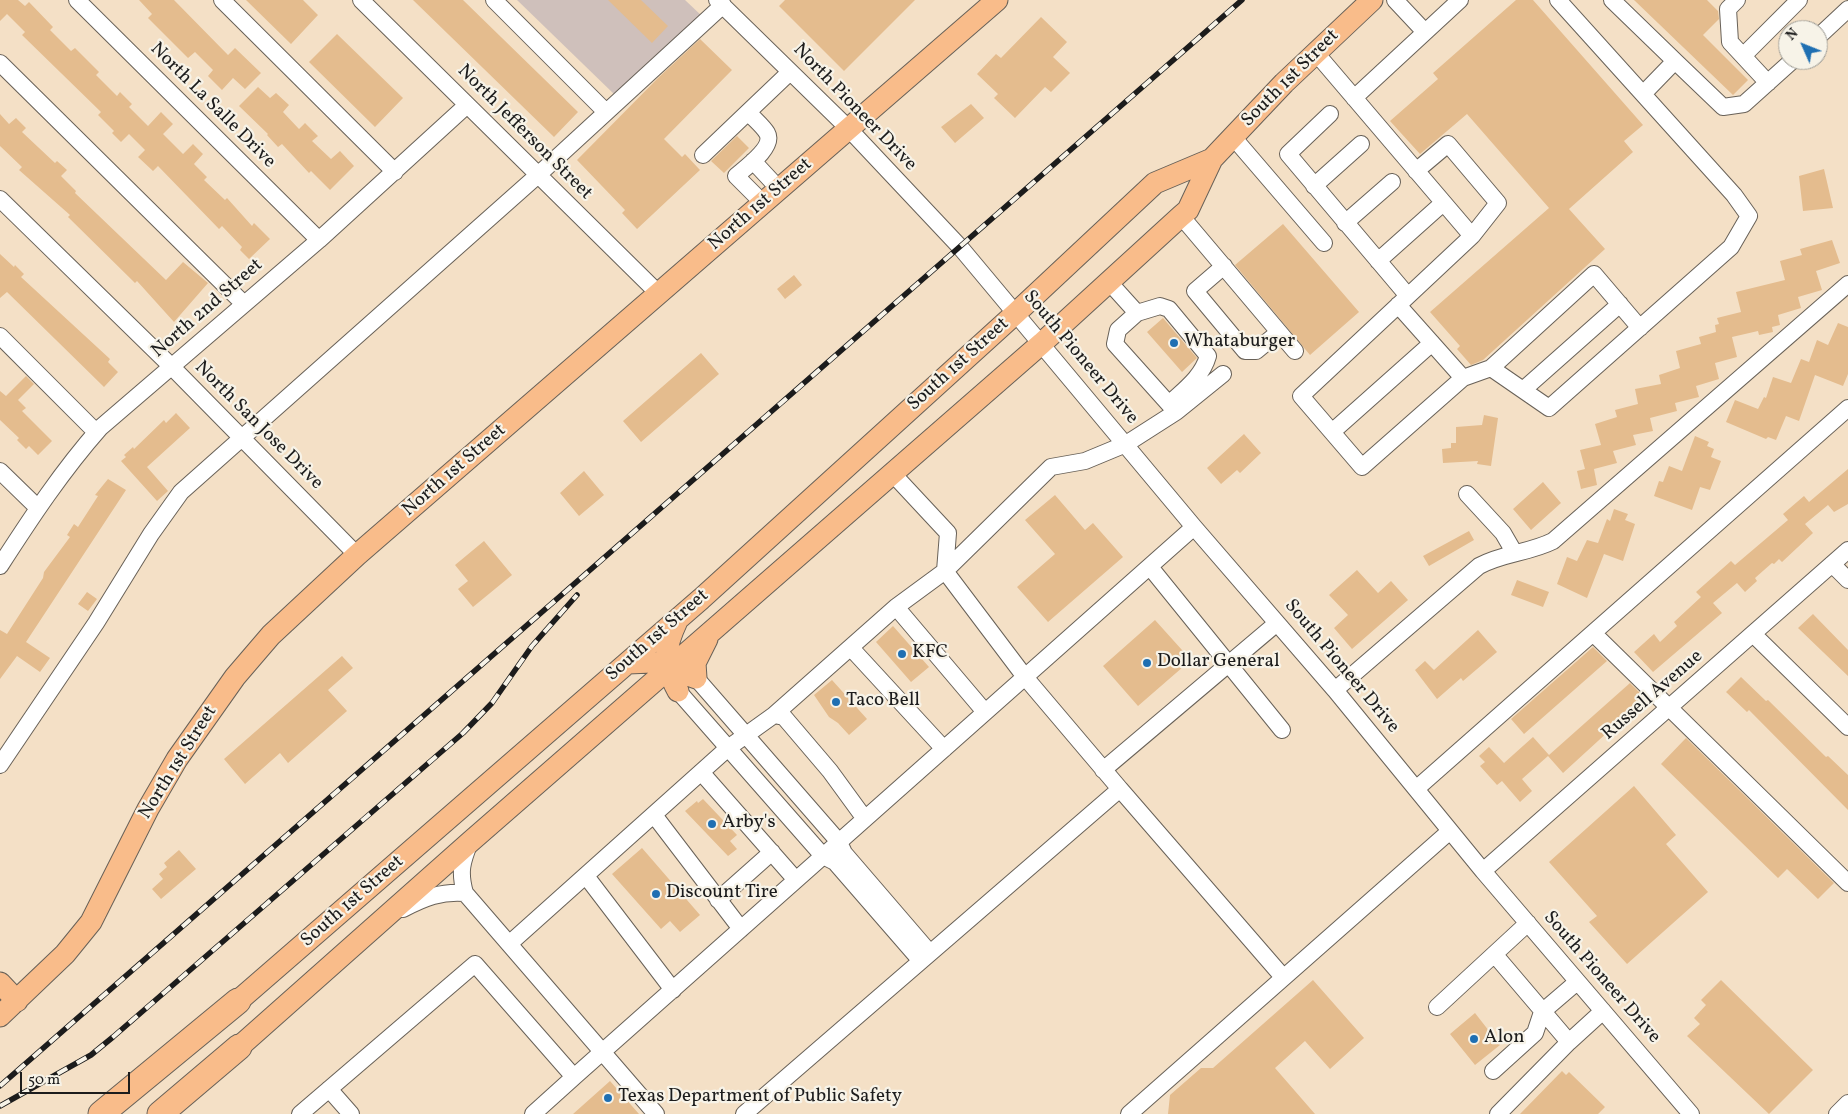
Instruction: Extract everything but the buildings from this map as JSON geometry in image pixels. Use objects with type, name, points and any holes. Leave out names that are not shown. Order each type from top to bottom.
[{"type":"highway","name":"South 1st Street","points":[[102,1114],[238,1001]]},
{"type":"highway","points":[[121,1114],[238,1001]]},
{"type":"highway","name":"South 1st Street","points":[[160,1114],[240,1047]]},
{"type":"highway","points":[[182,1114],[211,1076],[240,1047]]},
{"type":"main road","name":"North 1st Street","points":[[0,1016],[66,954],[92,922],[148,809],[168,776],[235,677],[270,635],[357,556],[997,0]]},
{"type":"main road","name":"South 1st Street","points":[[240,1047],[668,668],[1042,343],[1188,210],[1212,159],[1316,53],[1372,0]]},
{"type":"main road","name":"South 1st Street","points":[[238,1001],[678,619],[1016,314],[1155,183],[1212,159]]},
{"type":"main road","points":[[619,712],[653,695],[666,691],[678,691],[668,668],[665,654],[668,640],[678,619]]},
{"type":"main road","points":[[628,663],[652,662],[696,678],[695,663],[713,630]]},
{"type":"main road","points":[[0,983],[17,1001]]},
{"type":"street","name":"North La Salle Drive","points":[[77,0],[319,240]]},
{"type":"street","points":[[222,0],[395,172]]},
{"type":"street","name":"North Jefferson Street","points":[[360,0],[659,294]]},
{"type":"street","points":[[494,0],[606,112]]},
{"type":"street","points":[[1395,0],[1425,32]]},
{"type":"street","points":[[1354,98],[1460,0]]},
{"type":"street","points":[[1491,368],[1549,408],[1731,247],[1749,216],[1734,195],[1558,0]]},
{"type":"street","points":[[1612,0],[1723,106],[1744,104],[1782,70]]},
{"type":"street","points":[[1743,56],[1799,0]]},
{"type":"street","points":[[0,765],[96,623],[151,534],[181,492],[538,175],[720,3]]},
{"type":"street","name":"North Pioneer Drive","points":[[720,3],[848,128],[960,247]]},
{"type":"street","points":[[1728,3],[1730,42],[1768,83]]},
{"type":"street","points":[[1828,28],[1848,9]]},
{"type":"street","points":[[1316,53],[1472,236]]},
{"type":"street","points":[[1643,94],[1675,61]]},
{"type":"street","points":[[0,62],[244,304]]},
{"type":"street","points":[[703,154],[790,72]]},
{"type":"street","name":"North 2nd Street","points":[[0,566],[75,456],[96,432],[319,240],[467,105]]},
{"type":"street","points":[[748,112],[768,134],[768,141],[765,150],[736,176],[763,203]]},
{"type":"street","points":[[1330,114],[1288,154],[1378,261],[1432,343],[1463,378]]},
{"type":"street","points":[[1232,137],[1324,243]]},
{"type":"street","points":[[1314,186],[1361,144]]},
{"type":"street","points":[[1416,171],[1448,144],[1498,203],[1472,236],[1301,396],[1362,467],[1463,378],[1491,368],[1594,274],[1640,328]]},
{"type":"street","points":[[753,161],[779,189]]},
{"type":"street","points":[[1345,223],[1392,182]]},
{"type":"street","name":"North San Jose Drive","points":[[0,200],[171,366],[357,556]]},
{"type":"street","points":[[1378,261],[1444,203]]},
{"type":"street","points":[[1181,216],[1296,351]]},
{"type":"street","name":"South Pioneer Drive","points":[[960,247],[1194,527],[1335,690],[1483,871],[1688,1113]]},
{"type":"street","points":[[1224,266],[1195,291],[1245,351],[1256,351],[1279,332]]},
{"type":"street","points":[[1109,282],[1136,313]]},
{"type":"street","points":[[1335,690],[1479,566],[1494,557],[1514,552],[1536,550],[1553,541],[1848,284]]},
{"type":"street","points":[[1523,390],[1620,304]]},
{"type":"street","points":[[1160,306],[1169,309],[1208,356],[1205,367],[1173,408],[1115,344],[1118,330],[1136,313],[1160,306]]},
{"type":"street","points":[[0,336],[96,432]]},
{"type":"street","points":[[1332,432],[1432,343]]},
{"type":"street","points":[[509,944],[728,748],[774,715],[896,607],[945,571],[1051,467],[1085,461],[1126,444],[1173,408],[1223,374]]},
{"type":"street","points":[[1416,789],[1848,408]]},
{"type":"street","points":[[0,471],[38,508]]},
{"type":"street","points":[[893,474],[948,533],[945,571],[1025,677],[1283,978]]},
{"type":"street","points":[[1467,494],[1503,533],[1514,552]]},
{"type":"street","points":[[533,1114],[1194,527]]},
{"type":"street","name":"Russell Avenue","points":[[1483,871],[1848,550]]},
{"type":"street","points":[[1832,564],[1848,580]]},
{"type":"street","points":[[1150,567],[1282,730]]},
{"type":"street","points":[[896,607],[985,712]]},
{"type":"street","points":[[1103,770],[1277,623]]},
{"type":"street","points":[[1594,634],[1848,883]]},
{"type":"street","points":[[1753,634],[1848,727]]},
{"type":"street","points":[[851,648],[944,749]]},
{"type":"street","points":[[696,678],[839,842],[844,854],[926,957]]},
{"type":"street","points":[[678,691],[823,856],[835,862],[926,957]]},
{"type":"street","points":[[774,715],[784,717],[830,771],[864,819]]},
{"type":"street","points":[[702,772],[796,880]]},
{"type":"street","points":[[744,1114],[1120,789]]},
{"type":"street","points":[[654,815],[741,929]]},
{"type":"street","points":[[1129,1114],[1450,831]]},
{"type":"street","points":[[470,842],[463,861],[460,877],[465,893],[656,1114]]},
{"type":"street","points":[[718,900],[772,852]]},
{"type":"street","points":[[586,876],[673,990]]},
{"type":"street","points":[[381,921],[422,899],[442,893],[465,893]]},
{"type":"street","points":[[1437,1007],[1528,923]]},
{"type":"street","points":[[1495,955],[1569,1042]]},
{"type":"street","points":[[300,1114],[475,964],[574,1077]]},
{"type":"street","points":[[1493,1072],[1535,1034],[1542,1012],[1577,982]]},
{"type":"street","points":[[1498,1114],[1569,1042],[1603,1011]]},
{"type":"street","points":[[329,1089],[351,1114]]},
{"type":"street","points":[[1837,1114],[1848,1103]]},
{"type":"shaded area","points":[[517,0],[685,0],[703,17],[615,95]]},
{"type":"railway","points":[[0,1086],[1242,0]]},
{"type":"railway","points":[[0,1106],[91,1055],[463,733],[492,703],[532,646],[577,595]]},
{"type":"place","name":"Whataburger","points":[[1174,343]]},
{"type":"place","name":"KFC","points":[[902,654]]},
{"type":"place","name":"Dollar General","points":[[1147,663]]},
{"type":"place","name":"Taco Bell","points":[[836,702]]},
{"type":"place","name":"Arby's","points":[[712,824]]},
{"type":"place","name":"Discount Tire","points":[[656,894]]},
{"type":"place","name":"Alon","points":[[1474,1039]]},
{"type":"place","name":"Texas Department of Public Safety","points":[[608,1098]]}]
